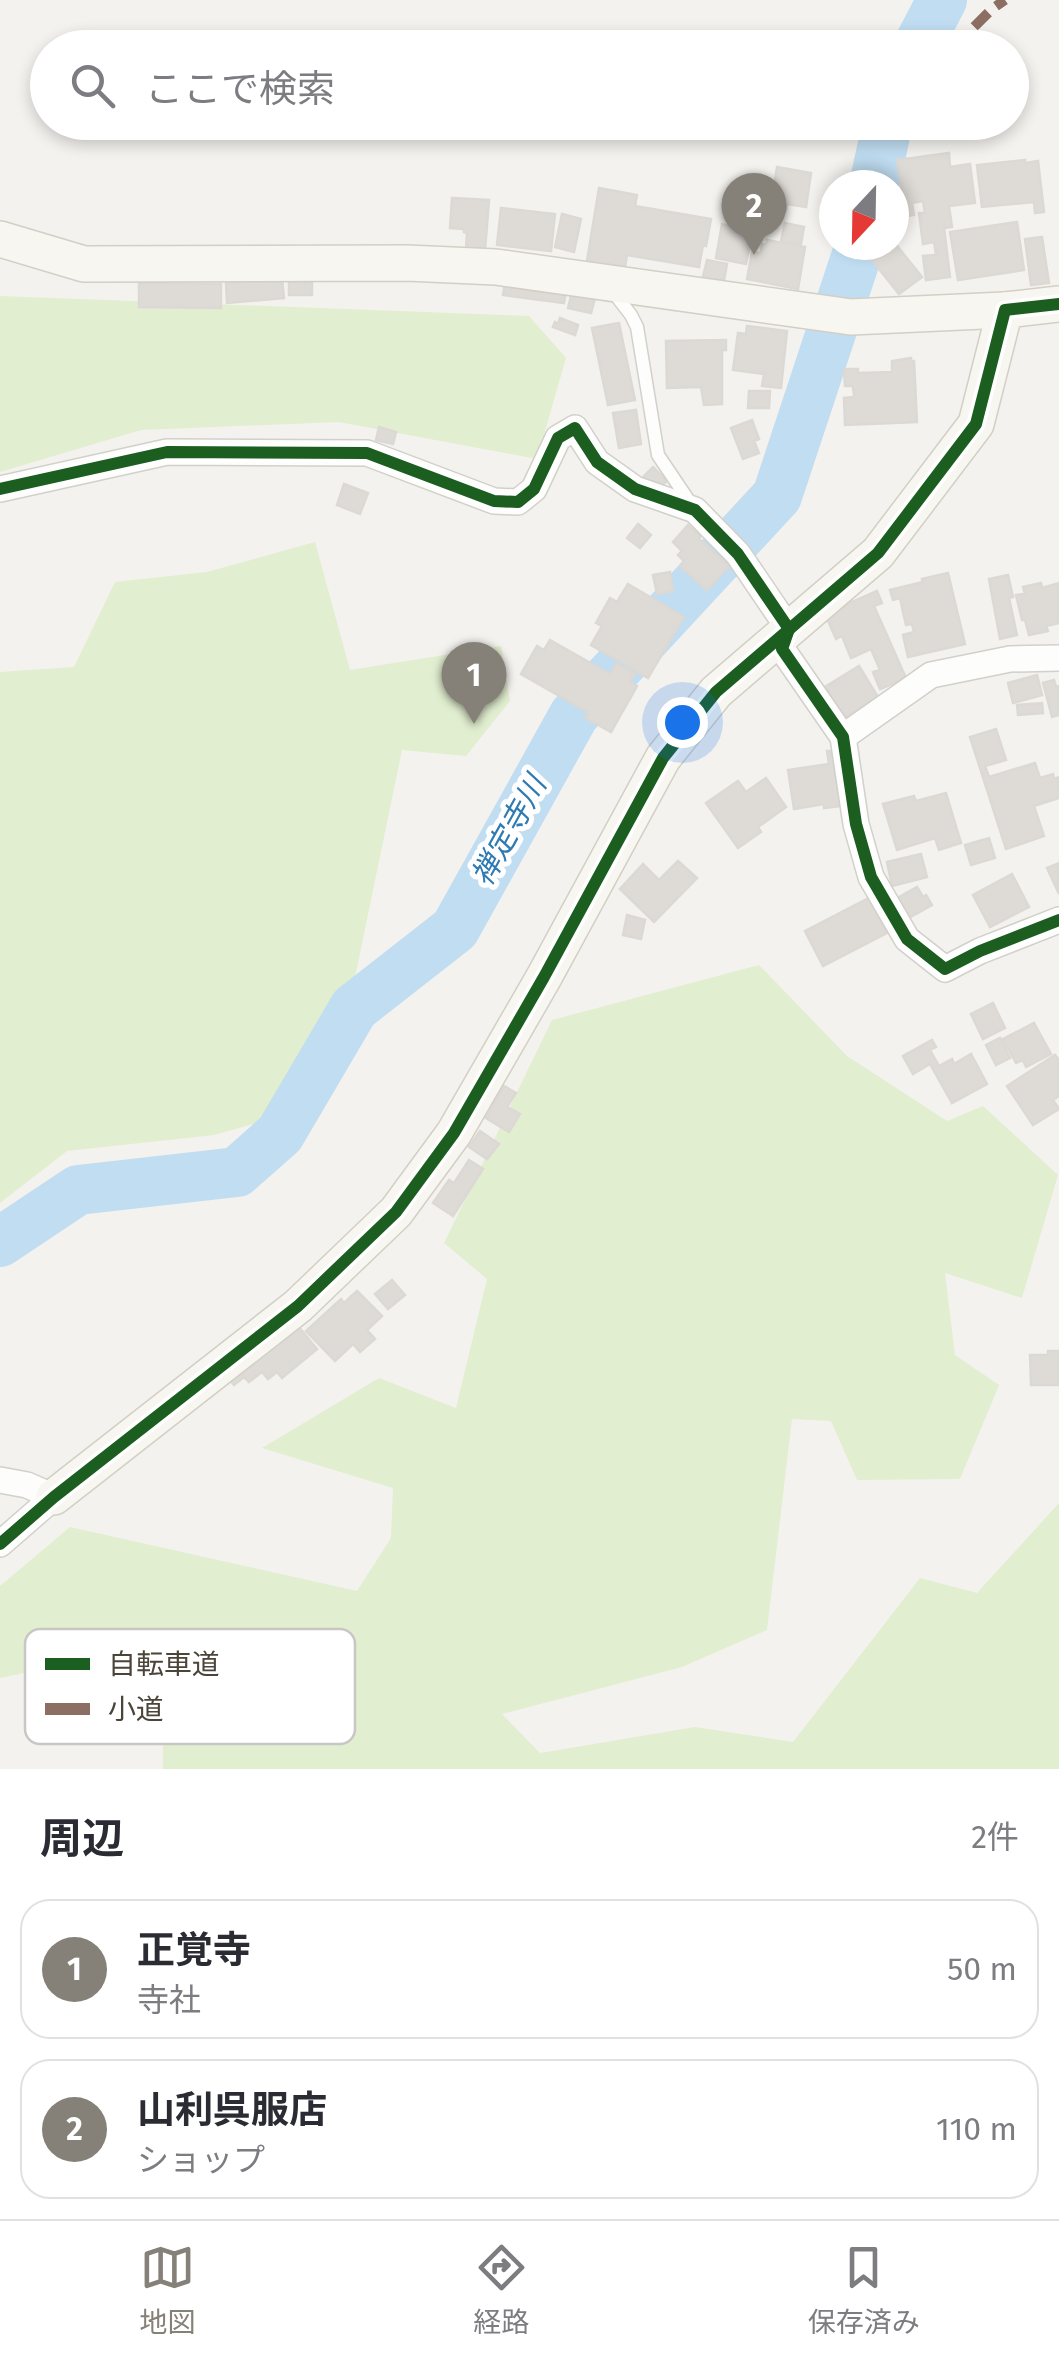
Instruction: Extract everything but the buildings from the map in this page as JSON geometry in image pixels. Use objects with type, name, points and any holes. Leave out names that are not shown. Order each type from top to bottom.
[{"type":"street","points":[[0,239],[84,264],[407,262],[496,267],[850,317],[1059,304]]},
{"type":"street","points":[[0,1544],[54,1497],[298,1306],[396,1212],[454,1133],[663,758],[716,692],[878,553],[976,424],[1005,310]]},
{"type":"street","points":[[0,489],[166,452],[367,454],[494,501],[518,502],[534,489],[558,438],[576,428],[598,462],[635,489],[695,510],[738,554],[789,629]]},
{"type":"street","points":[[789,629],[782,649],[844,738],[856,824],[871,877],[907,940],[945,969],[1059,920]]},
{"type":"street","points":[[844,738],[931,675],[1010,659],[1059,658]]},
{"type":"street","points":[[0,1480],[27,1484],[54,1497]]},
{"type":"lane","points":[[606,283],[636,327],[658,455],[695,510]]},
{"type":"green space","points":[[0,296],[529,316],[566,358],[537,459],[339,422],[141,430],[0,472]]},
{"type":"green space","points":[[315,542],[350,670],[501,646],[510,701],[466,756],[402,750],[353,987],[268,1120],[214,1135],[67,1151],[0,1203],[0,672],[74,667],[115,582],[207,572]]},
{"type":"green space","points":[[759,965],[847,1056],[947,1121],[983,1106],[1058,1175],[1022,1298],[945,1273],[955,1355],[999,1385],[960,1479],[857,1480],[831,1421],[792,1419],[767,1630],[682,1667],[502,1714],[540,1753],[695,1727],[793,1742],[920,1578],[977,1593],[1059,1503],[1059,1769],[163,1769],[163,1744],[355,1744],[355,1629],[25,1629],[25,1673],[0,1678],[0,1586],[70,1527],[357,1591],[391,1538],[393,1488],[262,1448],[379,1378],[456,1408],[487,1279],[444,1243],[552,1020]]},
{"type":"waterway","name":"禅定寺川","points":[[926,30],[942,0]]},
{"type":"waterway","name":"禅定寺川","points":[[877,170],[884,140]]},
{"type":"waterway","name":"禅定寺川","points":[[0,1242],[78,1190],[237,1172],[280,1134],[354,1008],[455,929],[574,715],[777,496],[855,260]]},
{"type":"marked path","points":[[971,30],[1005,0]]},
{"type":"cycle path","points":[[0,1544],[54,1497],[298,1306],[396,1212],[454,1133],[663,758],[716,692],[878,553],[976,424],[1005,310],[1059,304]]},
{"type":"cycle path","points":[[0,489],[167,452],[367,453],[494,501],[518,502],[534,489],[558,438],[575,428],[597,462],[635,489],[695,510],[738,554],[789,629],[782,649],[843,737],[856,824],[871,877],[907,939],[945,969],[1059,920]]},
{"type":"place","name":"山利呉服店","points":[[754,255]]},
{"type":"place","name":"正覚寺","points":[[474,724]]}]
